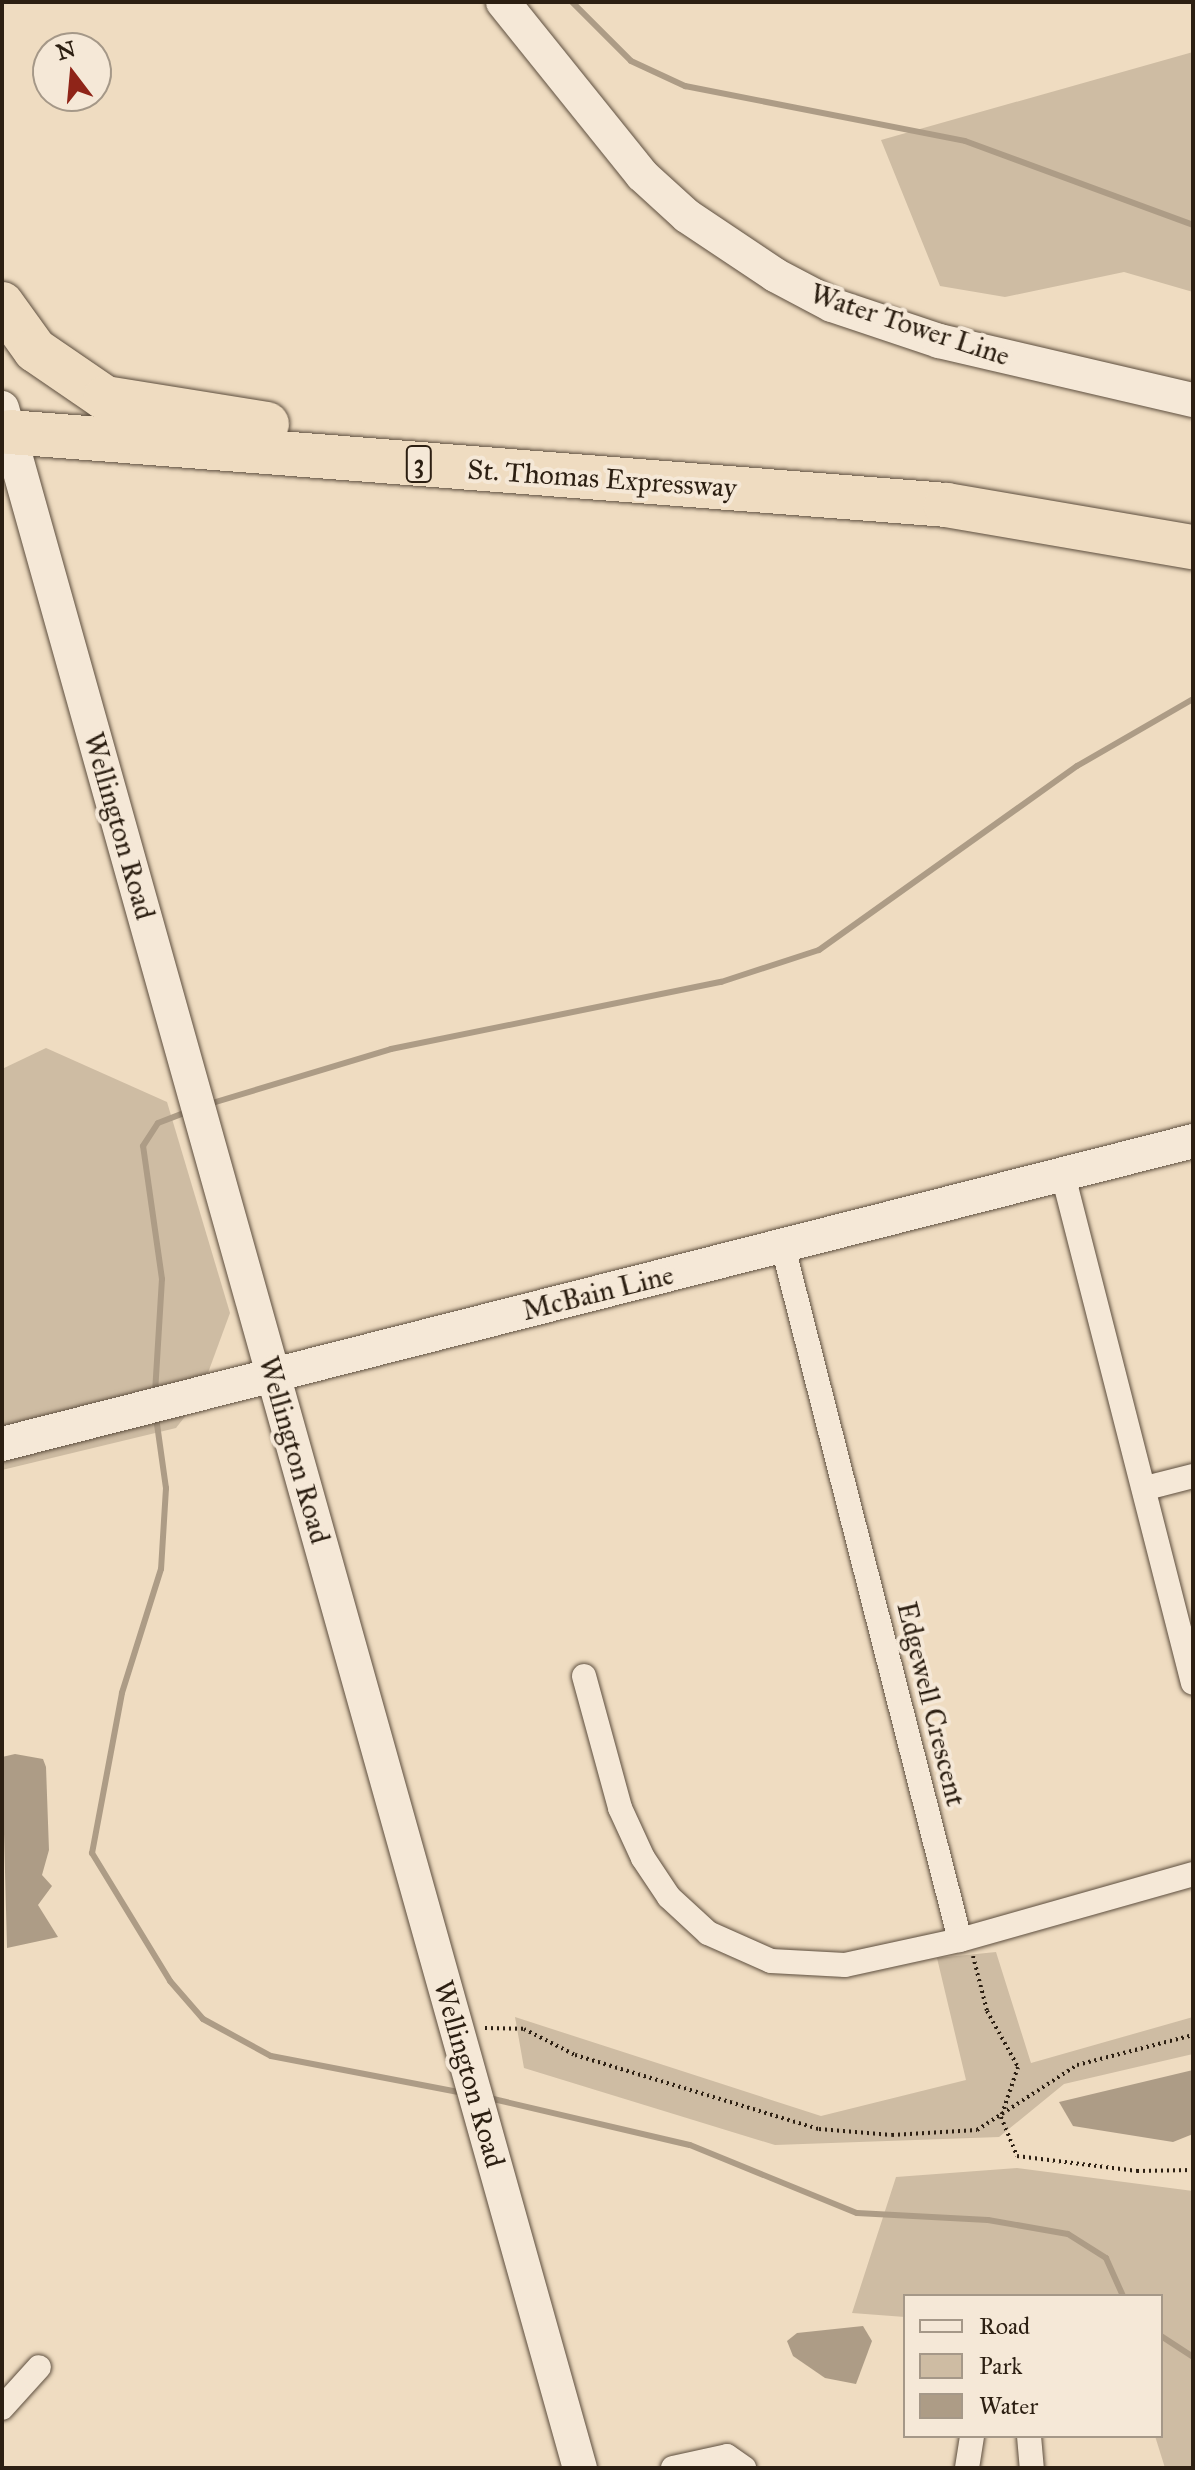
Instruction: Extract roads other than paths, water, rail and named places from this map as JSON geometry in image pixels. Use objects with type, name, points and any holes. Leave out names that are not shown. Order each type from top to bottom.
[{"type":"highway","points":[[2,304],[58,371],[134,407],[828,496]]},
{"type":"highway","name":"St. Thomas Expressway","points":[[5,420],[1039,516],[1193,547]]},
{"type":"main road","name":"Water Tower Line","points":[[503,2],[577,103],[642,175],[687,216],[775,275],[832,305],[939,341],[1193,400]]},
{"type":"main road","name":"Wellington Road","points":[[5,420],[580,2468]]},
{"type":"main road","name":"McBain Line","points":[[2,1444],[1193,1141]]},
{"type":"street","points":[[1063,1175],[1146,1488],[1193,1683]]},
{"type":"street","name":"Edgewell Crescent","points":[[783,1247],[964,1939]]},
{"type":"street","points":[[1146,1488],[1193,1476]]},
{"type":"street","points":[[584,1676],[620,1808],[643,1858],[669,1897],[708,1933],[771,1961],[845,1965],[964,1939],[1193,1874]]},
{"type":"street","points":[[2,2408],[39,2367]]},
{"type":"street","points":[[967,2468],[972,2438]]},
{"type":"street","points":[[1029,2438],[1032,2468]]},
{"type":"street","points":[[673,2468],[727,2456],[744,2468]]},
{"type":"water","points":[[15,1754],[43,1759],[46,1767],[49,1850],[42,1875],[52,1886],[38,1905],[58,1937],[7,1948],[2,1757]]},
{"type":"water","points":[[1193,2070],[1193,2134],[1173,2142],[1073,2126],[1059,2102]]},
{"type":"water","points":[[863,2326],[872,2341],[856,2384],[825,2378],[793,2356],[787,2341],[797,2333]]},
{"type":"waterway","points":[[572,2],[631,61],[685,86],[965,141],[1193,225]]},
{"type":"waterway","points":[[209,1104],[391,1049],[721,982],[819,950],[1077,766],[1193,699]]},
{"type":"waterway","points":[[155,1393],[162,1279],[143,1146],[158,1123],[187,1112]]},
{"type":"waterway","points":[[156,1417],[166,1488],[161,1569],[122,1693],[92,1853],[170,1981],[203,2019],[271,2056],[463,2093]]},
{"type":"waterway","points":[[489,2098],[690,2145],[857,2213],[988,2220],[1068,2234],[1106,2258],[1122,2294]]},
{"type":"waterway","points":[[1163,2337],[1193,2357]]}]
